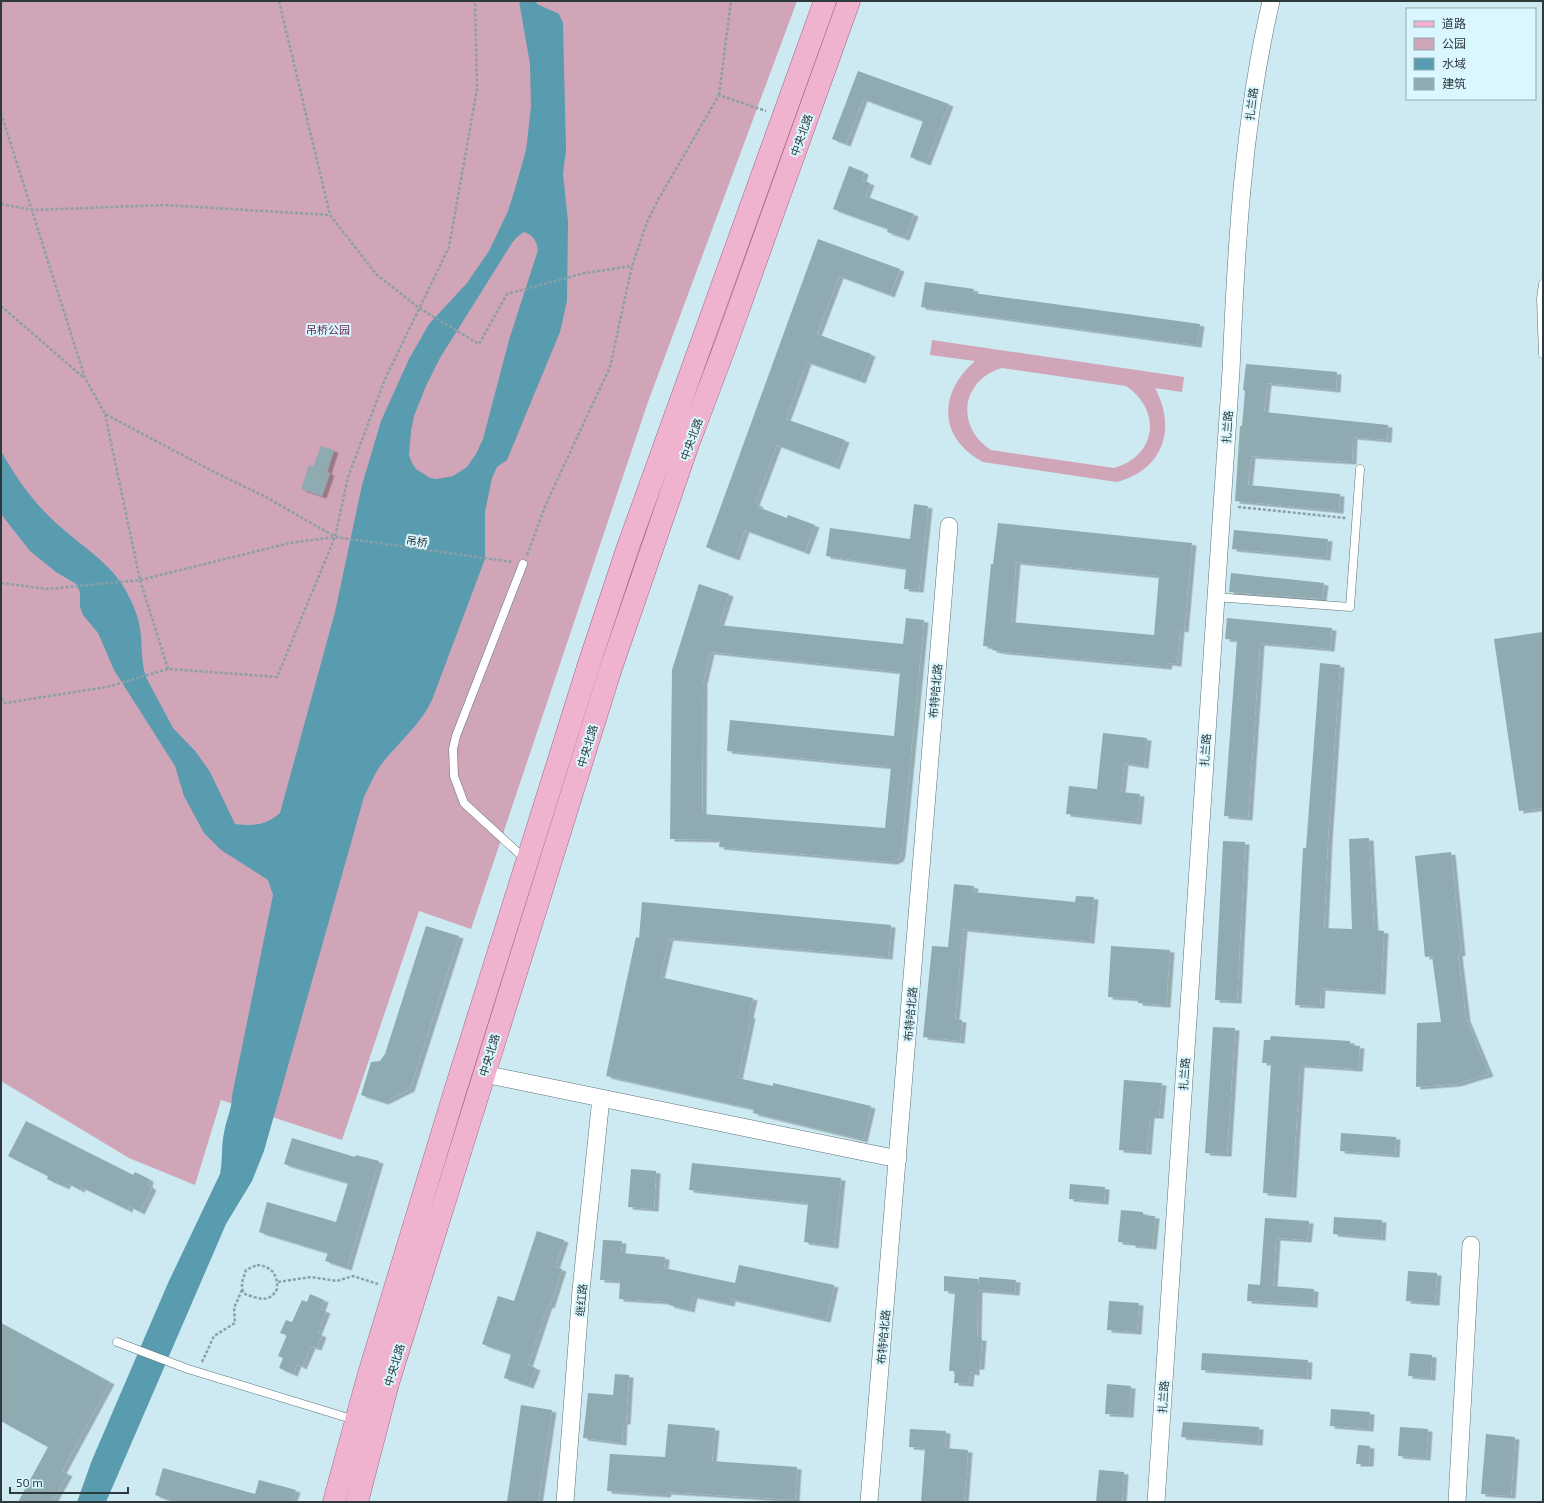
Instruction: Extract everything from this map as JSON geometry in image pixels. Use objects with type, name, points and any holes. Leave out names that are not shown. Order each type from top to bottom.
[{"type":"main road","name":"中央北路","points":[[334,1502],[394,1290],[589,664],[628,547],[826,1]]},
{"type":"main road","name":"中央北路","points":[[357,1502],[388,1383],[610,671],[650,554],[849,1]]},
{"type":"street","name":"扎兰路","points":[[1156,1502],[1231,371],[1234,283],[1249,123],[1259,54],[1271,1]]},
{"type":"street","name":"布特哈北路","points":[[869,1502],[898,1159],[948,526]]},
{"type":"street","points":[[484,1074],[898,1159]]},
{"type":"street","name":"继红路","points":[[565,1502],[582,1290],[600,1098]]},
{"type":"street","points":[[1457,1502],[1471,1245]]},
{"type":"lane","points":[[1543,284],[1541,299],[1543,354]]},
{"type":"lane","points":[[1215,597],[1350,607],[1360,469]]},
{"type":"lane","points":[[523,564],[456,736],[452,762],[454,776],[464,803],[527,861]]},
{"type":"lane","points":[[117,1342],[199,1372],[356,1421]]},
{"type":"path","points":[[279,1],[330,215],[376,274],[420,308],[469,336],[480,344],[507,294],[585,273],[632,266]]},
{"type":"path","points":[[1,698],[5,703],[107,687],[168,669],[277,677],[335,537],[348,477],[385,379],[449,247],[477,89],[475,1]]},
{"type":"path","points":[[523,564],[546,504],[610,367],[632,266],[639,244],[658,200],[719,95],[731,1]]},
{"type":"path","points":[[719,95],[783,118]]},
{"type":"path","points":[[1,113],[85,378],[105,414],[140,580],[168,669]]},
{"type":"path","points":[[1,204],[33,210],[164,205],[330,215]]},
{"type":"path","points":[[1,306],[85,378]]},
{"type":"path","points":[[105,414],[220,475],[264,496],[335,537]]},
{"type":"path","points":[[1222,506],[1356,519]]},
{"type":"path","points":[[1,583],[48,589],[140,580],[290,543],[335,537]]},
{"type":"path","name":"吊桥","points":[[335,537],[497,560]]},
{"type":"path","points":[[199,1372],[214,1336],[235,1323],[234,1308],[242,1290],[242,1283],[246,1270],[257,1265],[268,1268],[273,1271],[278,1282],[275,1293],[266,1299],[260,1299],[245,1294],[242,1290]]},
{"type":"path","points":[[278,1282],[311,1277],[337,1281],[352,1276],[394,1290]]},
{"type":"green space","name":"吊桥公园","points":[[1,1],[797,1],[648,402],[471,929],[419,911],[342,1140],[221,1100],[195,1185],[129,1158],[1,1081]]},
{"type":"green space","points":[[932,340],[1184,377],[1182,392],[1155,388],[1162,403],[1165,418],[1165,433],[1162,446],[1155,458],[1145,468],[1133,476],[1117,482],[983,462],[968,452],[958,441],[951,428],[948,414],[949,401],[954,387],[975,361],[930,355]],"holes":[[[1002,368],[1126,386],[1138,396],[1145,407],[1149,419],[1150,432],[1146,443],[1139,454],[1128,462],[1114,468],[991,450],[979,440],[972,429],[968,417],[968,405],[971,393],[978,383],[988,374]]]},
{"type":"water","points":[[519,1],[536,1],[537,4],[559,14],[563,23],[566,150],[563,174],[568,221],[567,301],[560,332],[507,460],[497,467],[492,478],[485,512],[485,559],[432,700],[416,725],[381,765],[364,797],[264,1151],[252,1181],[226,1224],[106,1502],[77,1502],[92,1460],[168,1283],[220,1174],[224,1133],[231,1105],[273,895],[268,880],[221,850],[204,833],[184,796],[175,766],[114,670],[98,633],[83,615],[80,607],[80,592],[76,584],[56,572],[30,551],[1,514],[1,451],[19,480],[40,507],[65,531],[104,563],[120,581],[137,615],[146,677],[173,728],[196,752],[210,772],[235,824],[248,825],[264,823],[280,813],[335,612],[362,485],[381,421],[409,359],[429,324],[467,283],[489,251],[508,211],[526,150],[531,107],[530,64]],"holes":[[[524,232],[534,239],[538,250],[509,340],[483,439],[476,454],[467,467],[453,476],[437,479],[430,478],[416,469],[409,455],[414,416],[426,386],[440,358],[512,243]]]},
{"type":"building","points":[[858,71],[949,104],[926,163],[910,157],[923,121],[863,99],[846,144],[832,139]]},
{"type":"building","points":[[849,166],[864,172],[862,180],[870,183],[865,196],[914,214],[905,238],[887,232],[888,229],[833,209]]},
{"type":"building","points":[[818,239],[900,269],[890,295],[839,276],[817,334],[871,354],[861,381],[807,362],[786,419],[845,440],[835,467],[777,445],[755,503],[759,505],[758,507],[787,518],[788,515],[815,525],[805,552],[745,530],[735,558],[706,547]]},
{"type":"building","points":[[925,282],[974,289],[973,293],[1200,324],[1197,345],[921,307]]},
{"type":"building","points":[[1246,364],[1337,372],[1336,390],[1267,383],[1264,412],[1388,425],[1387,440],[1353,437],[1352,462],[1251,456],[1248,485],[1340,494],[1339,511],[1235,501]]},
{"type":"building","points":[[321,446],[334,450],[327,472],[330,473],[322,496],[301,489],[309,465],[313,467]]},
{"type":"building","points":[[914,504],[928,506],[919,590],[904,589],[906,568],[826,556],[830,528],[910,539]]},
{"type":"building","points":[[998,523],[1192,543],[1184,630],[1180,629],[1177,664],[1168,663],[1167,667],[1004,652],[992,650],[993,647],[983,646],[991,564],[993,564]],"holes":[[[1016,562],[1159,576],[1154,635],[1011,622]]]},
{"type":"building","points":[[1234,530],[1328,539],[1326,558],[1232,549]]},
{"type":"building","points":[[1231,573],[1324,583],[1322,599],[1229,592]]},
{"type":"building","points":[[699,584],[729,594],[719,625],[903,644],[906,618],[924,620],[901,854],[899,859],[893,862],[719,847],[720,840],[670,839],[672,670]],"holes":[[[710,652],[900,672],[894,736],[730,720],[727,751],[891,767],[885,828],[702,814],[703,682]]]},
{"type":"building","points":[[1227,618],[1332,628],[1330,649],[1260,643],[1248,818],[1224,816],[1237,640],[1225,639]]},
{"type":"building","points":[[1543,632],[1543,808],[1519,811],[1494,639]]},
{"type":"building","points":[[1320,663],[1340,665],[1328,839],[1324,928],[1352,929],[1349,839],[1369,838],[1374,930],[1384,931],[1381,992],[1321,988],[1320,1006],[1295,1005],[1303,848],[1306,848]]},
{"type":"building","points":[[1103,733],[1147,738],[1144,766],[1124,763],[1121,792],[1140,794],[1137,822],[1066,814],[1069,786],[1097,789]]},
{"type":"building","points":[[1223,841],[1245,842],[1237,1001],[1215,1000]]},
{"type":"building","points":[[1451,852],[1461,953],[1458,954],[1466,1019],[1489,1074],[1456,1084],[1416,1087],[1417,1023],[1441,1022],[1432,956],[1425,957],[1415,856]]},
{"type":"building","points":[[954,884],[974,886],[973,892],[1075,902],[1076,896],[1094,897],[1090,941],[963,929],[955,1019],[962,1020],[960,1041],[923,1037],[932,946],[948,947]]},
{"type":"building","points":[[642,902],[891,925],[888,957],[669,938],[660,977],[753,998],[749,1016],[751,1016],[738,1078],[773,1086],[773,1083],[871,1106],[863,1140],[753,1113],[754,1109],[606,1076],[636,937],[639,938]]},
{"type":"building","points":[[426,926],[459,936],[410,1089],[384,1102],[361,1095],[371,1062],[380,1061],[385,1054]]},
{"type":"building","points":[[1111,946],[1170,950],[1166,1005],[1138,1003],[1138,999],[1108,997]]},
{"type":"building","points":[[1213,1027],[1235,1028],[1227,1154],[1205,1153]]},
{"type":"building","points":[[1271,1036],[1350,1041],[1350,1045],[1360,1046],[1358,1069],[1300,1065],[1292,1195],[1263,1193],[1271,1063],[1262,1063],[1264,1040],[1270,1040]]},
{"type":"building","points":[[1124,1080],[1162,1083],[1159,1116],[1150,1116],[1147,1152],[1119,1150]]},
{"type":"building","points":[[26,1121],[133,1175],[135,1172],[149,1179],[148,1185],[152,1188],[140,1212],[129,1206],[128,1210],[81,1187],[80,1190],[67,1183],[65,1187],[47,1179],[48,1176],[8,1156]]},
{"type":"building","points":[[1341,1133],[1396,1137],[1395,1155],[1340,1151]]},
{"type":"building","points":[[292,1138],[355,1157],[356,1155],[379,1161],[347,1268],[325,1261],[328,1253],[259,1232],[267,1202],[336,1222],[348,1183],[284,1164]]},
{"type":"building","points":[[692,1163],[841,1178],[834,1246],[804,1242],[808,1203],[689,1190]]},
{"type":"building","points":[[631,1169],[656,1171],[654,1209],[628,1207]]},
{"type":"building","points":[[1070,1184],[1105,1187],[1104,1202],[1069,1199]]},
{"type":"building","points":[[1121,1210],[1143,1212],[1143,1215],[1155,1216],[1152,1247],[1118,1242]]},
{"type":"building","points":[[1334,1217],[1382,1220],[1381,1238],[1333,1234]]},
{"type":"building","points":[[1265,1218],[1309,1221],[1307,1240],[1276,1238],[1273,1286],[1314,1289],[1313,1305],[1247,1301],[1248,1284],[1260,1285]]},
{"type":"building","points":[[537,1231],[564,1240],[555,1267],[562,1269],[528,1365],[536,1368],[529,1386],[504,1378],[511,1354],[482,1344],[498,1296],[514,1301]]},
{"type":"building","points":[[603,1240],[622,1241],[621,1253],[665,1257],[664,1268],[735,1283],[739,1265],[834,1285],[826,1320],[731,1299],[730,1304],[693,1296],[690,1310],[669,1305],[669,1302],[619,1299],[620,1281],[600,1280]]},
{"type":"building","points":[[1408,1271],[1437,1273],[1435,1303],[1406,1301]]},
{"type":"building","points":[[944,1276],[978,1279],[978,1286],[979,1277],[1016,1280],[1015,1293],[978,1290],[977,1338],[982,1338],[980,1367],[975,1367],[975,1373],[970,1372],[969,1384],[954,1383],[955,1371],[949,1371],[955,1292],[944,1291]]},
{"type":"building","points":[[310,1294],[324,1300],[321,1309],[326,1311],[317,1333],[322,1335],[317,1348],[311,1346],[302,1367],[297,1364],[293,1374],[279,1368],[283,1358],[278,1356],[287,1335],[280,1333],[286,1320],[292,1322],[302,1300],[307,1302]]},
{"type":"building","points":[[1109,1301],[1139,1303],[1137,1332],[1107,1330]]},
{"type":"building","points":[[1,1323],[110,1382],[62,1471],[68,1474],[52,1502],[18,1502],[48,1447],[1,1421]]},
{"type":"building","points":[[1202,1353],[1308,1360],[1307,1377],[1201,1370]]},
{"type":"building","points":[[1410,1353],[1432,1355],[1431,1378],[1408,1376]]},
{"type":"building","points":[[615,1374],[629,1375],[626,1422],[623,1422],[622,1443],[583,1438],[588,1393],[613,1395]]},
{"type":"building","points":[[1107,1384],[1131,1386],[1129,1415],[1105,1414]]},
{"type":"building","points":[[521,1405],[552,1410],[538,1502],[507,1502]]},
{"type":"building","points":[[1331,1409],[1370,1412],[1369,1429],[1330,1426]]},
{"type":"building","points":[[1183,1422],[1259,1427],[1258,1443],[1181,1437]]},
{"type":"building","points":[[668,1424],[715,1428],[712,1461],[797,1467],[795,1500],[667,1492],[666,1495],[607,1491],[610,1454],[665,1457]]},
{"type":"building","points":[[1400,1427],[1428,1429],[1426,1458],[1398,1456]]},
{"type":"building","points":[[910,1429],[946,1431],[945,1448],[968,1450],[964,1502],[921,1502],[925,1448],[909,1447]]},
{"type":"building","points":[[1486,1434],[1515,1437],[1511,1496],[1481,1494]]},
{"type":"building","points":[[1358,1445],[1370,1446],[1369,1464],[1356,1464]]},
{"type":"building","points":[[163,1468],[255,1494],[259,1480],[296,1490],[292,1502],[174,1502],[155,1495]]},
{"type":"building","points":[[1099,1470],[1124,1472],[1122,1502],[1096,1502]]}]
